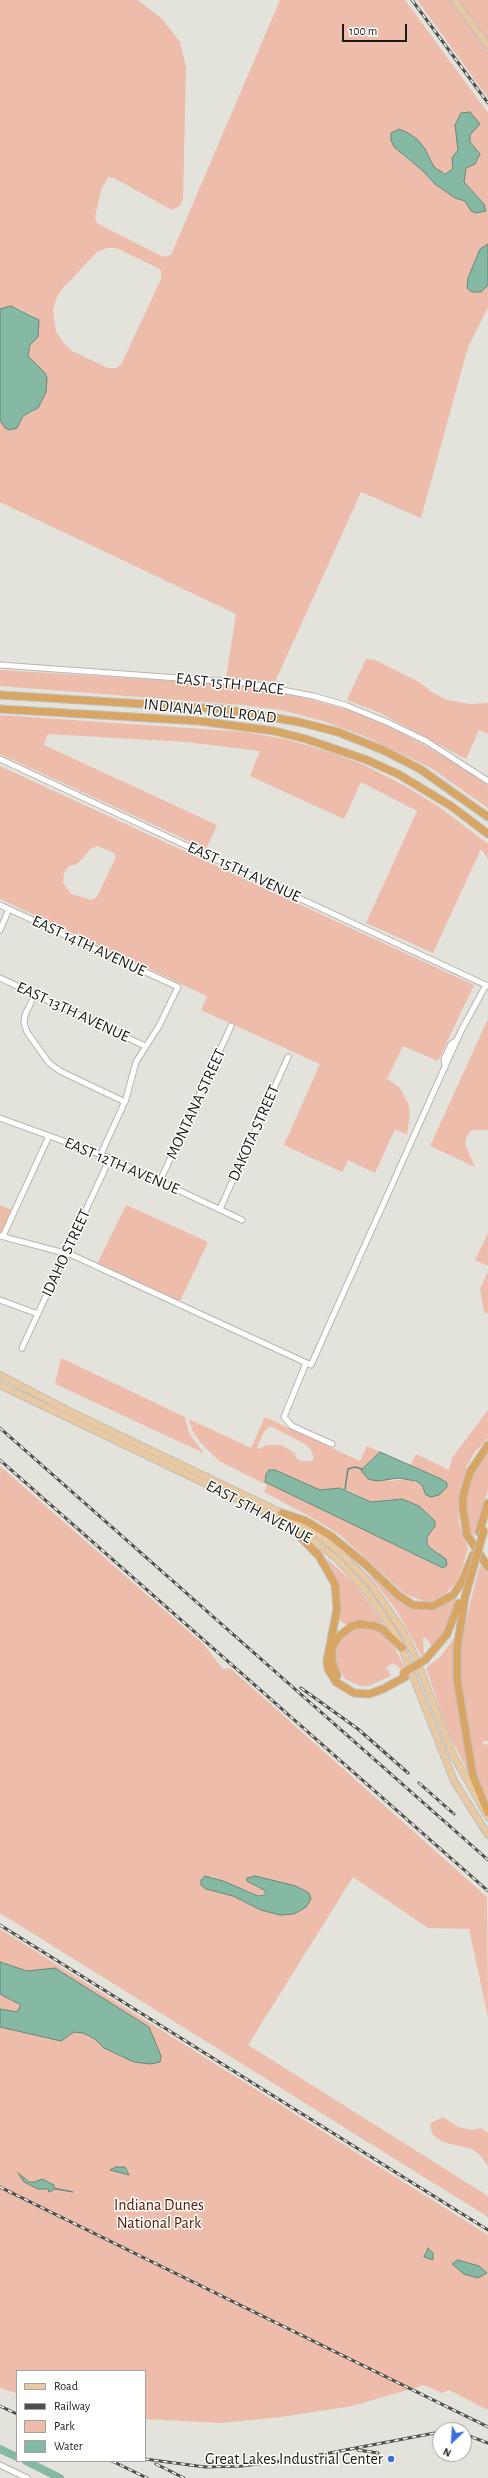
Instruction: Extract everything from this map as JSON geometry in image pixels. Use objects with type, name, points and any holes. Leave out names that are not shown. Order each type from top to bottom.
[{"type":"highway","name":"INDIANA TOLL ROAD","points":[[0,695],[223,709],[299,722],[338,732],[383,750],[420,769],[488,817]]},
{"type":"highway","name":"INDIANA TOLL ROAD","points":[[0,709],[199,721],[274,731],[306,739],[367,760],[398,774],[451,806],[488,834]]},
{"type":"highway","points":[[488,1445],[470,1472],[463,1496],[462,1509],[467,1535],[488,1568]]},
{"type":"highway","points":[[426,1662],[447,1634],[482,1531],[488,1503]]},
{"type":"highway","points":[[282,1513],[306,1521],[331,1536],[349,1549],[406,1601],[423,1606],[433,1606],[460,1596]]},
{"type":"highway","points":[[488,1517],[462,1582],[460,1596],[462,1609],[457,1648],[457,1679],[473,1776],[488,1813]]},
{"type":"highway","points":[[286,1523],[319,1556],[335,1584],[337,1608],[328,1647],[328,1669],[336,1682],[354,1693],[369,1694],[384,1689],[438,1653],[451,1636],[462,1609]]},
{"type":"highway","points":[[402,1648],[382,1629],[360,1624],[352,1626],[339,1636],[332,1648],[332,1661],[339,1678],[349,1686],[362,1690],[381,1686],[404,1675]]},
{"type":"main road","points":[[454,0],[488,46]]},
{"type":"main road","name":"EAST 5TH AVENUE","points":[[0,1375],[67,1410],[282,1513],[314,1532],[341,1553],[370,1583],[392,1612],[415,1656],[453,1756],[488,1817]]},
{"type":"main road","name":"EAST 5TH AVENUE","points":[[0,1385],[286,1523],[324,1548],[350,1572],[385,1618],[402,1648],[452,1775],[469,1808],[488,1835]]},
{"type":"street","name":"EAST 15TH PLACE","points":[[0,665],[247,683],[313,696],[345,705],[395,726],[459,761],[488,781]]},
{"type":"street","name":"EAST 15TH AVENUE","points":[[0,759],[487,986]]},
{"type":"street","name":"EAST 14TH AVENUE","points":[[0,904],[178,987],[159,1026],[146,1046]]},
{"type":"street","points":[[0,930],[10,909]]},
{"type":"street","name":"EAST 13TH AVENUE","points":[[0,978],[146,1046]]},
{"type":"street","points":[[49,1136],[1,1236],[66,1254],[311,1365],[457,1040],[487,986]]},
{"type":"street","points":[[34,994],[25,1015],[24,1023],[27,1032],[49,1063],[60,1071],[125,1102]]},
{"type":"street","name":"MONTANA STREET","points":[[160,1181],[231,1026]]},
{"type":"street","points":[[445,1066],[444,1059],[450,1045],[457,1040]]},
{"type":"street","points":[[101,1154],[125,1102],[136,1062],[146,1046]]},
{"type":"street","name":"DAKOTA STREET","points":[[220,1209],[288,1057]]},
{"type":"street","name":"EAST 12TH AVENUE","points":[[0,1118],[101,1154],[242,1220]]},
{"type":"street","name":"IDAHO STREET","points":[[22,1348],[110,1158]]},
{"type":"street","points":[[0,1300],[38,1314]]},
{"type":"street","points":[[306,1363],[284,1417],[292,1426],[332,1444]]},
{"type":"street","points":[[0,2464],[27,2478]]},
{"type":"green space","points":[[0,0],[138,0],[162,19],[180,42],[186,67],[183,199],[180,206],[172,210],[114,178],[108,177],[101,190],[95,217],[97,223],[102,226],[163,257],[171,255],[280,0],[405,0],[488,113],[488,244],[480,249],[468,277],[480,292],[488,285],[488,307],[468,347],[421,518],[361,492],[275,682],[226,678],[236,614],[0,502],[0,420],[5,428],[23,416],[34,412],[39,366],[28,356],[30,345],[38,337],[34,316],[16,307],[0,309]],"holes":[[[455,125],[473,132],[470,135],[470,142],[476,149],[475,164],[466,168],[464,182],[484,204],[455,198],[435,184],[423,171],[402,155],[425,149],[434,167],[441,172],[449,172],[453,169],[452,158],[458,150]],[[106,248],[116,248],[160,269],[161,272],[161,279],[121,365],[116,368],[108,368],[72,351],[63,342],[56,331],[53,310],[56,299],[62,289],[97,252]]]},
{"type":"green space","points":[[417,0],[450,0],[469,25],[488,52],[488,98]]},
{"type":"green space","points":[[459,0],[488,0],[488,40]]},
{"type":"green space","points":[[366,659],[375,660],[419,682],[433,693],[447,700],[470,704],[488,703],[488,734],[479,730],[466,759],[380,713],[347,700]]},
{"type":"green space","points":[[0,670],[241,685],[310,699],[352,711],[387,725],[462,766],[488,786],[488,808],[431,768],[364,736],[323,721],[281,710],[242,705],[0,686]]},
{"type":"green space","points":[[0,715],[245,732],[285,739],[330,752],[362,764],[405,786],[438,806],[488,844],[488,859],[481,849],[433,953],[366,923],[417,811],[361,782],[344,819],[250,776],[260,751],[186,742],[48,734],[44,745],[217,825],[206,849],[0,754]]},
{"type":"green space","points":[[0,766],[474,985],[438,1061],[403,1046],[387,1079],[399,1087],[408,1103],[410,1113],[407,1135],[395,1129],[375,1173],[348,1160],[342,1172],[284,1145],[320,1064],[201,1010],[207,996],[0,899]],"holes":[[[98,846],[114,853],[116,857],[97,897],[92,900],[71,894],[63,883],[64,873],[69,866],[77,864],[92,848]]]},
{"type":"green space","points":[[488,1019],[488,1130],[472,1130],[467,1136],[465,1144],[475,1167],[430,1146]]},
{"type":"green space","points":[[0,1205],[12,1210],[2,1233],[0,1232]]},
{"type":"green space","points":[[126,1205],[208,1242],[180,1301],[97,1264]]},
{"type":"green space","points":[[488,1233],[488,1266],[475,1260]]},
{"type":"green space","points":[[488,1272],[488,1314],[484,1312],[480,1289]]},
{"type":"green space","points":[[61,1358],[185,1417],[189,1433],[204,1453],[55,1384]]},
{"type":"green space","points":[[488,1410],[488,1438],[474,1453],[467,1466],[459,1493],[459,1523],[468,1549],[458,1581],[444,1595],[433,1601],[424,1601],[405,1594],[340,1535],[311,1517],[264,1492],[267,1485],[219,1461],[199,1441],[192,1430],[189,1419],[251,1448],[265,1417],[360,1461],[367,1446],[380,1452],[363,1467],[389,1481],[408,1479],[422,1485],[441,1479],[410,1466],[416,1454],[449,1470],[452,1458]],"holes":[[[270,1426],[305,1444],[311,1450],[314,1458],[312,1461],[300,1461],[296,1458],[295,1453],[281,1445],[266,1445],[260,1449],[257,1447],[264,1432]],[[266,1474],[293,1479],[320,1490],[340,1488],[348,1490],[371,1502],[391,1499],[435,1526],[427,1537],[427,1543],[430,1548],[439,1553],[443,1568],[265,1482]]]},
{"type":"green space","points":[[488,1448],[488,1490],[472,1540],[468,1529],[466,1498],[471,1475]]},
{"type":"green space","points":[[0,1466],[204,1645],[223,1669],[230,1668],[487,1897],[488,2017],[469,1929],[428,1928],[353,1877],[248,2045],[488,2196],[488,2217],[0,1913]],"holes":[[[211,1876],[258,1896],[266,1893],[264,1890],[252,1885],[311,1899],[248,1903],[233,1896],[206,1889]]]},
{"type":"green space","points":[[352,1556],[394,1595],[421,1608],[458,1594],[449,1622],[437,1642],[429,1650],[431,1645],[426,1638],[423,1638],[424,1656],[422,1657],[397,1611],[369,1574]]},
{"type":"green space","points":[[326,1558],[356,1585],[388,1630],[375,1622],[367,1620],[346,1625],[339,1620],[341,1601],[339,1586]]},
{"type":"green space","points":[[480,1565],[488,1573],[488,1741],[483,1741],[483,1744],[488,1745],[488,1800],[480,1786],[477,1775],[461,1677],[461,1639]]},
{"type":"green space","points":[[358,1627],[380,1631],[392,1643],[405,1668],[402,1670],[393,1663],[386,1667],[391,1676],[369,1686],[360,1686],[345,1679],[336,1666],[337,1645],[345,1634]]},
{"type":"green space","points":[[454,1638],[454,1674],[470,1776],[448,1732],[426,1668],[440,1657]]},
{"type":"green space","name":"Indiana Dunes National Park","points":[[0,1929],[488,2235],[488,2410],[449,2390],[442,2393],[424,2385],[352,2406],[281,2417],[221,2423],[146,2419],[146,2370],[16,2370],[16,2393],[0,2388]]},
{"type":"green space","points":[[443,2117],[458,2127],[472,2130],[481,2128],[488,2133],[488,2166],[481,2156],[472,2149],[443,2142],[433,2135],[430,2127],[431,2123]]},
{"type":"water","points":[[470,112],[480,124],[470,135],[470,142],[480,154],[475,164],[466,168],[464,182],[484,204],[486,211],[476,213],[471,211],[465,201],[455,198],[435,184],[423,171],[394,147],[391,140],[391,133],[399,129],[408,133],[417,139],[425,149],[434,167],[445,174],[453,169],[452,158],[458,150],[455,125],[461,113]]},
{"type":"water","points":[[488,244],[488,285],[481,292],[472,292],[467,288],[468,278],[480,249]]},
{"type":"water","points":[[11,306],[39,320],[38,337],[30,345],[28,356],[45,373],[47,378],[46,392],[38,408],[23,416],[17,428],[10,430],[5,428],[0,420],[0,309]]},
{"type":"water","points":[[380,1452],[441,1479],[447,1483],[447,1487],[439,1495],[431,1497],[426,1495],[422,1485],[416,1481],[399,1478],[377,1481],[368,1479],[361,1470]]},
{"type":"water","points":[[269,1470],[275,1470],[320,1490],[340,1488],[371,1502],[402,1499],[419,1506],[435,1521],[435,1526],[427,1537],[427,1544],[430,1548],[446,1559],[447,1565],[443,1568],[265,1482],[266,1474]]},
{"type":"water","points":[[205,1876],[223,1881],[258,1896],[264,1895],[266,1893],[264,1890],[247,1881],[247,1878],[255,1876],[296,1886],[309,1893],[311,1899],[306,1907],[294,1914],[280,1915],[261,1910],[233,1896],[206,1889],[201,1885],[201,1880]]},
{"type":"water","points":[[0,1962],[27,1971],[55,1968],[149,2027],[161,2056],[160,2062],[150,2064],[134,2062],[104,2048],[95,2039],[83,2033],[74,2032],[61,2041],[0,2027],[0,2009],[17,2012],[21,2005],[0,1994]]},
{"type":"water","points":[[116,2167],[125,2167],[129,2175],[110,2170]]},
{"type":"water","points":[[18,2173],[29,2182],[35,2182],[42,2179],[54,2185],[54,2188],[73,2192],[55,2189],[49,2192],[48,2189],[38,2189],[24,2182]]},
{"type":"water","points":[[428,2248],[433,2253],[433,2260],[424,2257]]},
{"type":"water","points":[[458,2260],[479,2266],[487,2273],[478,2278],[464,2274],[452,2264]]},
{"type":"waterway","points":[[345,1489],[348,1469],[355,1467],[362,1469]]},
{"type":"waterway","points":[[0,2449],[16,2457]]},
{"type":"waterway","points":[[28,2462],[60,2478]]},
{"type":"railway","points":[[412,0],[488,103]]},
{"type":"railway","points":[[0,1428],[488,1860]]},
{"type":"railway","points":[[0,1460],[488,1891]]},
{"type":"railway","points":[[301,1688],[358,1729],[408,1773]]},
{"type":"railway","points":[[419,1783],[454,1814]]},
{"type":"railway","points":[[0,1925],[488,2230]]},
{"type":"railway","points":[[0,2187],[488,2427]]},
{"type":"railway","points":[[0,2406],[16,2414]]},
{"type":"railway","points":[[146,2459],[205,2467],[242,2466],[298,2459],[432,2434]]},
{"type":"railway","points":[[472,2437],[488,2443]]},
{"type":"railway","points":[[358,2450],[378,2453]]},
{"type":"railway","points":[[114,2462],[147,2478]]},
{"type":"railway","points":[[156,2464],[184,2478]]},
{"type":"place","name":"Great Lakes Industrial Center","points":[[391,2459]]}]
